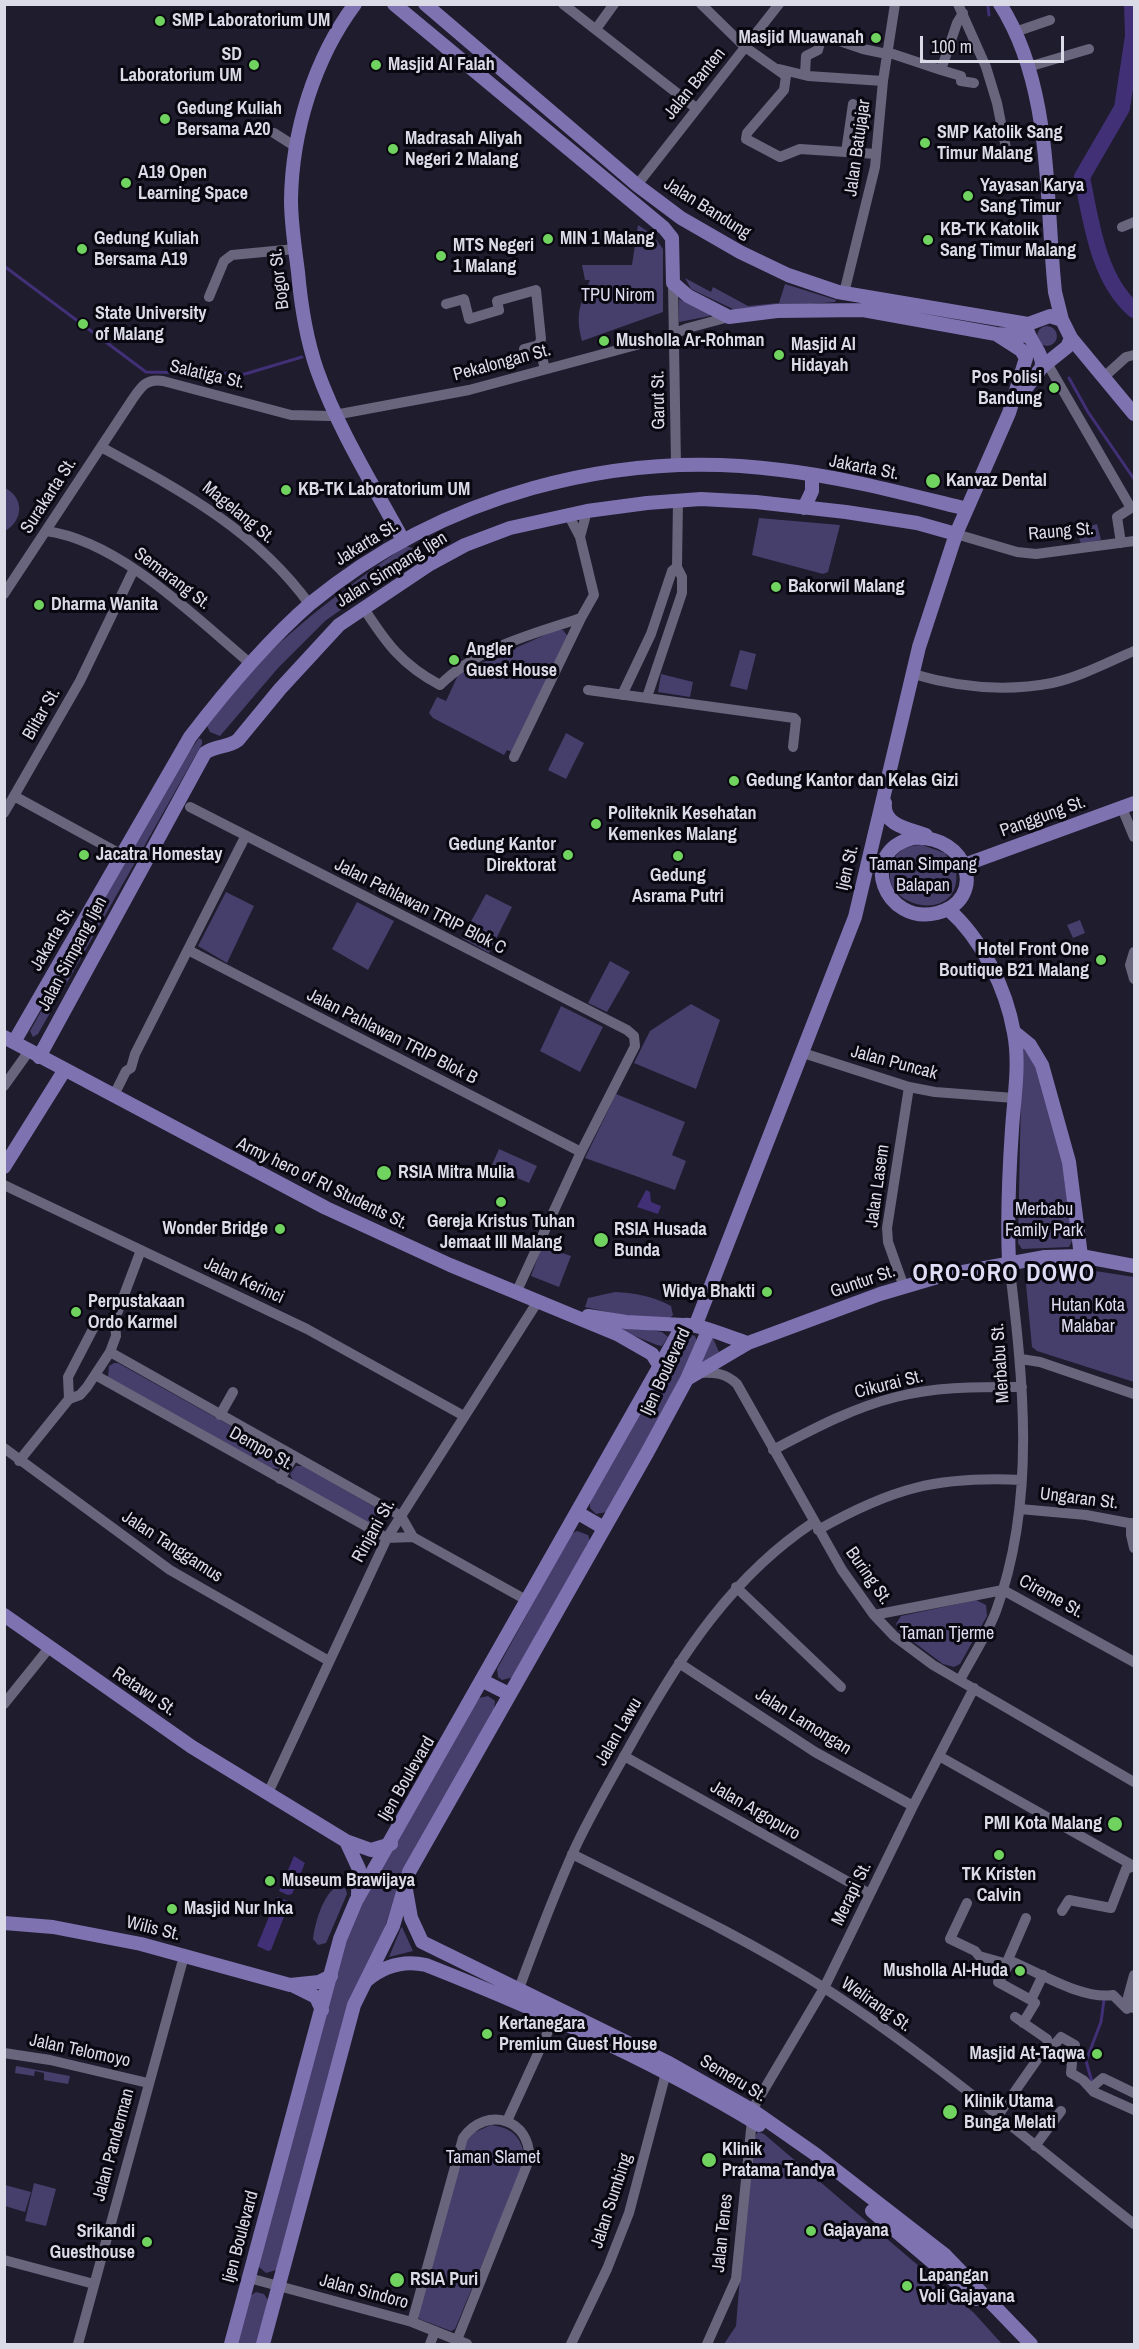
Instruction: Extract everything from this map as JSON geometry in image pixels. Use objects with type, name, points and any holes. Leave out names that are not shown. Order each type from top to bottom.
[{"type":"main road","name":"Bogor St.","points":[[355,4],[334,39],[302,116],[296,147],[291,202],[295,249],[308,344],[337,416],[404,540]]},
{"type":"main road","name":"Jalan Bandung","points":[[394,4],[642,209],[672,238]]},
{"type":"main road","name":"Jalan Bandung","points":[[425,4],[637,185],[699,228],[788,275],[844,293],[1028,330]]},
{"type":"main road","points":[[1002,5],[1029,67],[1041,113],[1055,292],[1062,320],[1071,338],[1085,357],[1106,376],[1134,414]]},
{"type":"main road","points":[[699,228],[672,238],[673,283],[688,296],[729,317],[777,311],[863,310],[996,334],[1028,330],[1050,316],[1062,320]]},
{"type":"main road","points":[[1028,330],[1041,354],[1044,365]]},
{"type":"main road","name":"Ijen St.","points":[[696,1327],[855,917],[913,674],[956,534],[1009,413],[1026,358],[1021,350],[996,334]]},
{"type":"main road","name":"Ijen St.","points":[[1009,413],[1044,365],[1067,347],[1071,338]]},
{"type":"main road","name":"Jakarta St.","points":[[9,1040],[196,730],[251,664],[310,605],[404,540],[496,499],[537,485],[577,476],[676,465],[729,465],[782,470],[967,508]]},
{"type":"main road","points":[[804,508],[812,491],[813,476]]},
{"type":"main road","name":"Jalan Simpang Ijen","points":[[34,1054],[199,763],[212,747],[232,745],[238,740],[332,633],[363,607],[430,564],[465,545],[510,528],[568,514],[678,500],[756,502],[879,517],[956,534]]},
{"type":"main road","points":[[196,730],[222,745]]},
{"type":"main road","points":[[877,825],[885,889],[898,905],[912,913],[925,915],[948,909],[964,890],[964,865],[954,850],[933,838],[888,820],[884,812],[887,786]]},
{"type":"main road","name":"Panggung St.","points":[[964,865],[1128,805]]},
{"type":"main road","points":[[855,917],[891,849],[900,842],[913,838],[933,838]]},
{"type":"main road","name":"Merbabu St.","points":[[948,909],[966,926],[980,947],[1000,989],[1014,1032],[1009,1262]]},
{"type":"main road","name":"Merbabu St.","points":[[1014,1032],[1030,1045],[1042,1065],[1069,1162],[1081,1256]]},
{"type":"main road","name":"Army hero of RI Students St.","points":[[9,1040],[326,1208],[450,1265],[516,1293],[572,1313]]},
{"type":"main road","points":[[4,1167],[64,1071]]},
{"type":"main road","name":"Guntur St.","points":[[693,1376],[748,1343],[904,1287],[1009,1262],[1045,1257],[1081,1256],[1134,1266]]},
{"type":"main road","points":[[572,1313],[626,1322],[696,1327],[748,1343]]},
{"type":"main road","points":[[572,1313],[652,1354],[661,1368]]},
{"type":"main road","name":"Ijen Boulevard","points":[[231,2344],[344,1927],[356,1901],[391,1844],[661,1368],[696,1327]]},
{"type":"main road","name":"Ijen Boulevard","points":[[263,2344],[354,2005],[363,1983],[393,1926],[405,1885],[419,1853],[693,1376],[696,1327]]},
{"type":"main road","points":[[578,1513],[604,1528]]},
{"type":"main road","name":"Retawu St.","points":[[4,1615],[192,1747],[346,1841],[370,1850],[391,1844]]},
{"type":"main road","points":[[483,1681],[509,1694]]},
{"type":"main road","points":[[346,1841],[357,1860],[361,1876],[356,1901]]},
{"type":"main road","name":"Semeru St.","points":[[405,1885],[411,1918],[422,1942],[516,1996],[667,2067],[752,2115],[814,2154],[945,2255],[1031,2344]]},
{"type":"main road","name":"Wilis St.","points":[[4,1923],[97,1935],[290,1984],[316,1997],[322,2010]]},
{"type":"main road","name":"Semeru St.","points":[[363,1983],[391,1966],[416,1963],[516,1996]]},
{"type":"main road","name":"Wilis St.","points":[[290,1984],[319,1982],[331,1976]]},
{"type":"main road","name":"Semeru St.","points":[[752,2115],[935,2262],[983,2305],[1019,2344]]},
{"type":"street","points":[[563,4],[696,108]]},
{"type":"street","points":[[596,29],[614,4]]},
{"type":"street","points":[[702,4],[746,47],[785,75],[784,90],[747,133],[746,139],[780,157],[798,150],[876,154]]},
{"type":"street","name":"Jalan Banten","points":[[637,185],[779,4]]},
{"type":"street","name":"Jalan Batujajar","points":[[844,293],[867,205],[876,154],[883,81],[895,4]]},
{"type":"street","points":[[941,70],[961,9]]},
{"type":"street","points":[[961,9],[991,84],[1006,148]]},
{"type":"street","points":[[1015,32],[1050,20]]},
{"type":"street","points":[[805,74],[806,56],[818,50],[822,35],[862,49],[887,53],[961,76],[961,81],[975,83]]},
{"type":"street","points":[[1029,67],[1089,49]]},
{"type":"street","points":[[774,67],[805,74],[883,81]]},
{"type":"street","points":[[846,152],[853,104]]},
{"type":"street","points":[[274,133],[296,147]]},
{"type":"street","points":[[1122,227],[1134,222]]},
{"type":"street","points":[[209,297],[225,261],[232,255],[295,249]]},
{"type":"street","points":[[673,283],[674,334],[729,317]]},
{"type":"street","points":[[446,304],[464,299],[469,319],[499,310],[496,301],[536,290],[541,339],[538,345],[545,369]]},
{"type":"street","name":"Pekalongan St.","points":[[337,416],[469,390],[674,334]]},
{"type":"street","name":"Garut St.","points":[[674,334],[676,465]]},
{"type":"street","points":[[524,349],[538,345]]},
{"type":"street","points":[[1106,376],[1126,357],[1134,356]]},
{"type":"street","points":[[1044,365],[1131,508],[1117,517],[1121,543]]},
{"type":"street","name":"Salatiga St.","points":[[101,447],[143,384],[152,381],[236,399],[291,415],[337,416]]},
{"type":"street","name":"Surakarta St.","points":[[4,594],[101,447]]},
{"type":"street","name":"Magelang St.","points":[[101,447],[210,508],[270,560],[310,605]]},
{"type":"street","points":[[647,697],[682,586],[677,567],[678,500]]},
{"type":"street","points":[[580,537],[587,511]]},
{"type":"street","points":[[514,758],[581,618],[591,603],[595,589],[580,537],[568,514]]},
{"type":"street","points":[[53,520],[65,534]]},
{"type":"street","points":[[46,531],[65,534]]},
{"type":"street","name":"Semarang St.","points":[[65,534],[134,569],[163,589],[251,664]]},
{"type":"street","name":"Raung St.","points":[[956,534],[1017,552],[1036,554],[1134,541]]},
{"type":"street","points":[[622,694],[651,634],[672,571],[677,567]]},
{"type":"street","name":"Blitar St.","points":[[4,813],[80,681],[134,569]]},
{"type":"street","points":[[663,600],[678,604]]},
{"type":"street","points":[[363,607],[399,658],[414,671],[440,685],[468,662],[500,646],[581,618]]},
{"type":"street","points":[[913,674],[968,685],[1027,686],[1065,679],[1134,651]]},
{"type":"street","points":[[588,690],[794,718],[796,720],[793,747]]},
{"type":"street","points":[[14,796],[122,855]]},
{"type":"street","points":[[1128,805],[1134,837]]},
{"type":"street","name":"Jalan Pahlawan TRIP Blok C","points":[[190,807],[245,837],[617,1024],[634,1036],[635,1046],[581,1152]]},
{"type":"street","points":[[113,1097],[126,1071],[129,1058],[135,1054],[245,837]]},
{"type":"street","name":"Jalan Pahlawan TRIP Blok B","points":[[188,950],[581,1152]]},
{"type":"street","points":[[1133,954],[1130,965],[1134,979]]},
{"type":"street","name":"Jalan Puncak","points":[[803,1053],[909,1087],[935,1092],[1014,1098]]},
{"type":"street","points":[[4,1086],[34,1054]]},
{"type":"street","name":"Jalan Lasem","points":[[904,1287],[888,1242],[887,1228],[909,1087]]},
{"type":"street","points":[[516,1293],[581,1152]]},
{"type":"street","name":"Jalan Kerinci","points":[[4,1185],[307,1329],[464,1416]]},
{"type":"street","points":[[19,1461],[69,1399],[80,1395],[97,1376],[111,1352],[116,1336],[115,1319],[141,1250]]},
{"type":"street","name":"Merbabu St.","points":[[960,1680],[992,1620],[1003,1590],[1020,1509],[1022,1480],[1021,1359],[1009,1262]]},
{"type":"street","name":"Rinjani St.","points":[[268,1792],[387,1538],[538,1301]]},
{"type":"street","points":[[69,1399],[68,1377],[94,1327],[101,1322],[115,1319]]},
{"type":"street","name":"Dempo St.","points":[[111,1352],[401,1516]]},
{"type":"street","points":[[1021,1359],[1040,1362],[1134,1395]]},
{"type":"street","name":"Buring St.","points":[[693,1376],[718,1373],[737,1384],[842,1570],[874,1615],[894,1636],[933,1665],[1134,1782]]},
{"type":"street","name":"Dempo St.","points":[[97,1376],[387,1538]]},
{"type":"street","name":"Cikurai St.","points":[[773,1450],[846,1413],[897,1397],[947,1389],[1022,1387]]},
{"type":"street","points":[[220,1415],[233,1392]]},
{"type":"street","name":"Jalan Tanggamus","points":[[4,1448],[170,1570],[328,1661]]},
{"type":"street","points":[[280,1479],[294,1456]]},
{"type":"street","name":"Jalan Lawu","points":[[516,1996],[572,1854],[624,1756],[679,1663],[736,1587],[766,1557],[816,1526],[866,1505],[921,1485],[950,1479],[1022,1480]]},
{"type":"street","name":"Ungaran St.","points":[[1020,1509],[1133,1523]]},
{"type":"street","points":[[401,1516],[413,1537],[528,1601]]},
{"type":"street","points":[[1133,1523],[1131,1536],[1134,1548]]},
{"type":"street","points":[[387,1538],[413,1537]]},
{"type":"street","points":[[736,1587],[841,1687]]},
{"type":"street","name":"Cireme St.","points":[[874,1615],[1003,1590],[1134,1662]]},
{"type":"street","points":[[4,1704],[49,1648]]},
{"type":"street","name":"Jalan Lamongan","points":[[679,1663],[815,1752],[913,1806]]},
{"type":"street","name":"Merapi St.","points":[[752,2115],[824,1988],[913,1806],[975,1688]]},
{"type":"street","name":"Jalan Argopuro","points":[[624,1756],[870,1894]]},
{"type":"street","points":[[939,1756],[1133,1865]]},
{"type":"street","name":"Welirang St.","points":[[572,1854],[699,1917],[824,1988],[876,2024],[1134,2224]]},
{"type":"street","points":[[1062,1911],[1069,1900],[1111,1908],[1126,1869],[1133,1865]]},
{"type":"street","points":[[967,1903],[950,1939],[975,1951],[979,1956],[1009,1962],[1060,1982],[1070,1990],[1104,1997],[1113,1995],[1130,2008]]},
{"type":"street","points":[[1026,1918],[1009,1962],[998,1982],[1035,2002],[1019,2020],[1047,2039],[1048,2044]]},
{"type":"street","name":"Jalan Panderman","points":[[78,2344],[184,1956]]},
{"type":"street","points":[[1030,2000],[1043,1975]]},
{"type":"street","points":[[1130,2008],[1128,1997],[1134,1975]]},
{"type":"street","points":[[507,2121],[556,2014]]},
{"type":"street","points":[[1048,2044],[1055,2044],[1061,2037],[1075,2045],[1066,2058],[1072,2063],[1071,2073],[1134,2110]]},
{"type":"street","points":[[997,2117],[1048,2044]]},
{"type":"street","name":"Jalan Telomoyo","points":[[4,2053],[86,2067],[148,2083]]},
{"type":"street","name":"Jalan Sumbing","points":[[572,2344],[607,2269],[629,2213],[667,2067]]},
{"type":"street","points":[[1093,2086],[1103,2078],[1134,2093]]},
{"type":"street","points":[[1035,2146],[1061,2111]]},
{"type":"street","name":"Jalan Tenes","points":[[707,2344],[736,2279],[752,2115]]},
{"type":"street","points":[[412,2322],[463,2138],[473,2126],[484,2121],[507,2121],[524,2134],[529,2143],[529,2160],[457,2340]]},
{"type":"street","points":[[4,2260],[94,2284]]},
{"type":"street","name":"Jalan Sindoro","points":[[249,2278],[412,2322],[467,2344]]},
{"type":"street","points":[[430,2344],[435,2331]]},
{"type":"green space","name":"TPU Nirom","points":[[638,225],[653,235],[663,249],[663,312],[582,341],[579,316],[590,280],[585,280],[582,265],[632,265]]},
{"type":"green space","points":[[685,278],[711,292],[713,287],[748,306],[779,303],[785,284],[836,300],[835,302],[735,310],[691,289]]},
{"type":"green space","points":[[679,299],[709,314],[710,316],[679,322]]},
{"type":"green space","points":[[1047,326],[1054,329],[1057,336],[1054,343],[1047,346],[1040,343],[1037,336],[1040,329]]},
{"type":"green space","points":[[5,488],[16,498],[19,509],[15,521],[5,531]]},
{"type":"green space","points":[[759,518],[840,525],[828,572],[823,574],[752,555]]},
{"type":"green space","points":[[1097,524],[1101,540],[1081,544],[1076,530]]},
{"type":"green space","points":[[405,546],[413,548],[416,556],[325,621],[278,668],[220,736],[210,732],[207,726],[227,699],[272,650],[323,606]]},
{"type":"green space","points":[[556,630],[563,630],[568,637],[512,752],[507,750],[504,755],[433,718],[429,713],[437,697],[446,701],[459,673]]},
{"type":"green space","points":[[740,650],[756,654],[747,690],[730,686]]},
{"type":"green space","points":[[661,674],[693,682],[690,697],[658,692]]},
{"type":"green space","points":[[566,733],[584,743],[566,779],[548,770]]},
{"type":"green space","points":[[199,738],[202,744],[38,1034],[33,1037],[30,1031],[171,778]]},
{"type":"green space","name":"Taman Simpang Balapan","points":[[922,845],[945,853],[956,871],[954,889],[946,900],[933,905],[918,904],[904,899],[894,889],[890,875],[894,859],[902,850]]},
{"type":"green space","points":[[226,892],[254,906],[227,963],[198,946]]},
{"type":"green space","points":[[486,894],[512,907],[489,953],[462,938]]},
{"type":"green space","points":[[357,902],[394,921],[368,970],[332,949]]},
{"type":"green space","points":[[1080,920],[1085,933],[1073,938],[1067,925]]},
{"type":"green space","points":[[610,961],[630,972],[607,1012],[588,1003]]},
{"type":"green space","points":[[691,1004],[720,1020],[696,1089],[634,1063],[650,1031]]},
{"type":"green space","points":[[561,1006],[603,1027],[580,1072],[540,1051]]},
{"type":"green space","name":"Merbabu Family Park","points":[[1022,1044],[1037,1064],[1064,1165],[1072,1241],[1069,1247],[1022,1249],[1018,1243]]},
{"type":"green space","points":[[616,1094],[685,1122],[672,1155],[686,1161],[675,1190],[585,1158]]},
{"type":"green space","points":[[499,1149],[537,1166],[529,1183],[491,1167]]},
{"type":"green space","points":[[542,1246],[571,1256],[559,1287],[531,1276]]},
{"type":"green space","name":"Hutan Kota Malabar","points":[[1063,1266],[1134,1277],[1134,1382],[1037,1351],[1032,1347],[1025,1274],[1029,1270]]},
{"type":"green space","points":[[615,1292],[650,1297],[671,1306],[673,1315],[669,1319],[625,1316],[585,1307],[588,1298]]},
{"type":"green space","points":[[597,1321],[662,1332],[668,1337],[662,1346],[657,1345]]},
{"type":"green space","points":[[686,1333],[695,1336],[697,1341],[683,1378],[607,1512],[596,1514],[590,1508],[590,1501]]},
{"type":"green space","points":[[713,1338],[719,1352],[701,1363],[711,1339]]},
{"type":"green space","points":[[118,1363],[281,1454],[282,1466],[278,1469],[271,1468],[108,1377],[109,1366]]},
{"type":"green space","points":[[296,1466],[303,1466],[380,1510],[380,1520],[375,1524],[369,1524],[293,1481],[290,1474]]},
{"type":"green space","points":[[577,1531],[588,1535],[590,1541],[514,1677],[502,1680],[498,1677],[497,1669],[571,1534]]},
{"type":"green space","name":"Taman Tjerme","points":[[976,1600],[986,1605],[987,1616],[960,1664],[954,1667],[943,1664],[900,1632],[896,1624],[901,1616]]},
{"type":"green space","points":[[488,1696],[495,1701],[494,1711],[396,1892],[384,1930],[353,1995],[276,2270],[266,2273],[259,2267],[259,2261],[348,1926],[475,1703],[479,1698]]},
{"type":"green space","points":[[339,1885],[345,1887],[347,1894],[326,1943],[318,1945],[313,1939],[318,1917],[324,1901]]},
{"type":"green space","points":[[401,1928],[413,1951],[389,1957]]},
{"type":"green space","points":[[16,2066],[70,2076],[68,2084],[44,2080],[44,2073],[35,2071],[34,2076],[15,2073]]},
{"type":"green space","name":"Taman Slamet","points":[[491,2125],[505,2128],[515,2135],[522,2145],[525,2160],[455,2329],[451,2331],[419,2319],[417,2314],[467,2141],[473,2133]]},
{"type":"green space","name":"Gajayana","points":[[758,2132],[764,2134],[974,2313],[1002,2344],[724,2344],[736,2326],[751,2141]]},
{"type":"green space","points":[[34,2183],[56,2189],[46,2226],[25,2221]]},
{"type":"green space","points":[[5,2185],[31,2192],[25,2212],[5,2206]]},
{"type":"green space","points":[[256,2292],[264,2294],[268,2300],[257,2344],[236,2344],[250,2296]]},
{"type":"shaded area","points":[[646,1190],[650,1192],[651,1202],[661,1206],[658,1214],[637,1207]]},
{"type":"shaded area","points":[[294,1856],[305,1863],[292,1894],[288,1895],[279,1891]]},
{"type":"shaded area","points":[[277,1897],[288,1901],[289,1904],[271,1950],[268,1951],[257,1946]]},
{"type":"waterway","points":[[1132,4],[1133,36],[1122,108],[1082,177],[1093,230],[1104,266],[1122,297],[1134,310]]},
{"type":"waterway","points":[[988,7],[989,15]]},
{"type":"waterway","points":[[4,266],[146,372],[245,374],[302,357]]},
{"type":"waterway","points":[[1069,378],[1088,412],[1134,479]]},
{"type":"waterway","points":[[1092,2082],[1086,2061],[1101,2022],[1104,2000]]},
{"type":"place","name":"SMP Laboratorium UM","points":[[160,21]]},
{"type":"place","name":"Masjid Muawanah","points":[[876,38]]},
{"type":"place","name":"SD Laboratorium UM","points":[[254,65]]},
{"type":"place","name":"Masjid Al Falah","points":[[376,65]]},
{"type":"place","name":"Gedung Kuliah Bersama A20","points":[[165,119]]},
{"type":"place","name":"SMP Katolik Sang Timur Malang","points":[[925,143]]},
{"type":"place","name":"Madrasah Aliyah Negeri 2 Malang","points":[[393,149]]},
{"type":"place","name":"A19 Open Learning Space","points":[[126,183]]},
{"type":"place","name":"Yayasan Karya Sang Timur","points":[[968,196]]},
{"type":"place","name":"MIN 1 Malang","points":[[548,239]]},
{"type":"place","name":"KB-TK Katolik Sang Timur Malang","points":[[928,240]]},
{"type":"place","name":"Gedung Kuliah Bersama A19","points":[[82,249]]},
{"type":"place","name":"MTS Negeri 1 Malang","points":[[441,256]]},
{"type":"place","name":"State University of Malang","points":[[83,324]]},
{"type":"place","name":"Musholla Ar-Rohman","points":[[604,341]]},
{"type":"place","name":"Masjid Al Hidayah","points":[[779,355]]},
{"type":"place","name":"Pos Polisi Bandung","points":[[1054,388]]},
{"type":"place","name":"Kanvaz Dental","points":[[933,481]]},
{"type":"place","name":"KB-TK Laboratorium UM","points":[[286,490]]},
{"type":"place","name":"Bakorwil Malang","points":[[776,587]]},
{"type":"place","name":"Dharma Wanita","points":[[39,605]]},
{"type":"place","name":"Angler Guest House","points":[[454,660]]},
{"type":"place","name":"Gedung Kantor dan Kelas Gizi","points":[[734,781]]},
{"type":"place","name":"Politeknik Kesehatan Kemenkes Malang","points":[[596,824]]},
{"type":"place","name":"Jacatra Homestay","points":[[84,855]]},
{"type":"place","name":"Gedung Kantor Direktorat","points":[[568,855]]},
{"type":"place","name":"Gedung Asrama Putri","points":[[678,856]]},
{"type":"place","name":"Hotel Front One Boutique B21 Malang","points":[[1101,960]]},
{"type":"place","name":"RSIA Mitra Mulia","points":[[384,1173]]},
{"type":"place","name":"Gereja Kristus Tuhan Jemaat III Malang","points":[[501,1202]]},
{"type":"place","name":"Wonder Bridge","points":[[280,1229]]},
{"type":"place","name":"RSIA Husada Bunda","points":[[601,1240]]},
{"type":"place","name":"Widya Bhakti","points":[[767,1292]]},
{"type":"place","name":"Perpustakaan Ordo Karmel","points":[[76,1312]]},
{"type":"place","name":"PMI Kota Malang","points":[[1115,1824]]},
{"type":"place","name":"TK Kristen Calvin","points":[[999,1855]]},
{"type":"place","name":"Museum Brawijaya","points":[[270,1881]]},
{"type":"place","name":"Masjid Nur Inka","points":[[172,1909]]},
{"type":"place","name":"Musholla Al-Huda","points":[[1020,1971]]},
{"type":"place","name":"Kertanegara Premium Guest House","points":[[487,2034]]},
{"type":"place","name":"Masjid At-Taqwa","points":[[1097,2054]]},
{"type":"place","name":"Klinik Utama Bunga Melati","points":[[950,2112]]},
{"type":"place","name":"Klinik Pratama Tandya","points":[[709,2160]]},
{"type":"place","name":"Gajayana","points":[[811,2231]]},
{"type":"place","name":"Srikandi Guesthouse","points":[[147,2242]]},
{"type":"place","name":"RSIA Puri","points":[[397,2280]]},
{"type":"place","name":"Lapangan Voli Gajayana","points":[[907,2286]]},
{"type":"district","name":"ORO-ORO DOWO","points":[[1004,1275]]}]
